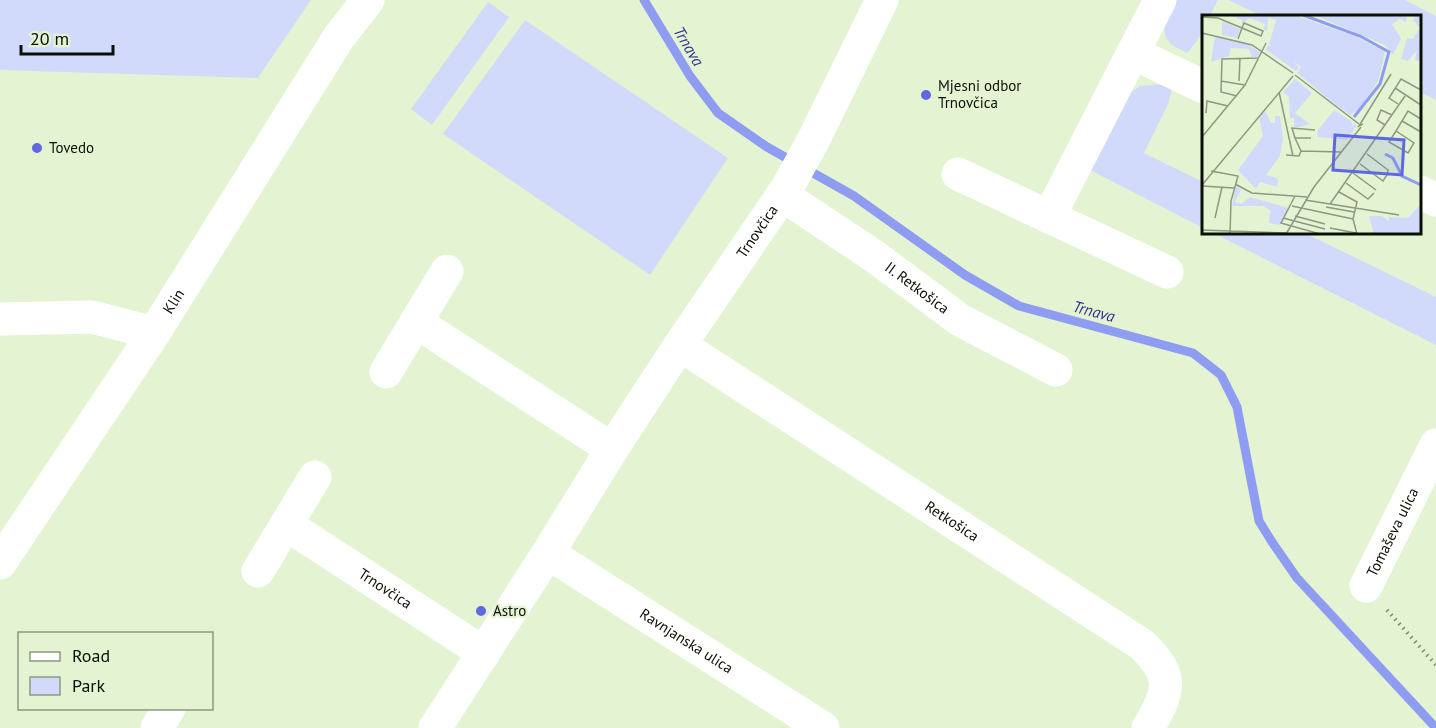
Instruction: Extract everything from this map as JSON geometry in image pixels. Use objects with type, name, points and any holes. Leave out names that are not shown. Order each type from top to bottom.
[{"type":"street","name":"Klin","points":[[0,563],[154,333],[339,37],[357,0]]},
{"type":"street","name":"Klin","points":[[339,37],[368,0]]},
{"type":"street","name":"Trnovčica","points":[[435,728],[549,553],[612,449],[784,192],[814,139],[882,0]]},
{"type":"street","points":[[1049,217],[1160,0]]},
{"type":"street","points":[[1133,53],[1202,87]]},
{"type":"street","points":[[958,174],[1167,272]]},
{"type":"street","name":"II. Retkošica","points":[[784,192],[960,320],[1056,370]]},
{"type":"street","points":[[1421,193],[1436,200]]},
{"type":"street","points":[[386,372],[447,271]]},
{"type":"street","points":[[0,319],[92,317],[154,333]]},
{"type":"street","points":[[416,322],[612,449]]},
{"type":"street","name":"Retkošica","points":[[680,345],[1141,644],[1158,660],[1165,673],[1164,702],[1148,728]]},
{"type":"street","name":"Tomaševa ulica","points":[[1366,586],[1436,445]]},
{"type":"street","points":[[258,571],[315,477]]},
{"type":"street","name":"Trnovčica","points":[[287,525],[484,653]]},
{"type":"street","name":"Ravnjanska ulica","points":[[549,553],[823,728]]},
{"type":"street","points":[[157,728],[168,710]]},
{"type":"path","points":[[1366,586],[1436,666]]},
{"type":"green space","points":[[0,0],[311,0],[258,78],[0,70]]},
{"type":"green space","points":[[1173,0],[1218,0],[1210,15],[1202,15],[1199,36],[1187,53],[1170,43],[1167,38],[1165,27]]},
{"type":"green space","points":[[1228,0],[1405,0],[1436,16],[1436,100],[1421,92],[1421,15],[1260,15]]},
{"type":"green space","points":[[488,2],[509,17],[432,125],[411,109]]},
{"type":"green space","points":[[525,20],[728,158],[650,275],[443,134]]},
{"type":"green space","points":[[1165,84],[1173,86],[1168,104],[1144,153],[1202,182],[1202,227],[1090,170],[1121,99],[1140,86]]},
{"type":"green space","points":[[1215,234],[1307,234],[1436,297],[1436,345]]},
{"type":"waterway","name":"Trnava","points":[[644,0],[690,76],[718,113],[767,147],[854,196],[965,275],[1019,306],[1193,353],[1221,375],[1237,407],[1259,521],[1297,578],[1436,728]]},
{"type":"place","name":"Mjesni odbor Trnovčica","points":[[926,95]]},
{"type":"place","name":"Tovedo","points":[[37,148]]},
{"type":"place","name":"Astro","points":[[481,611]]}]
